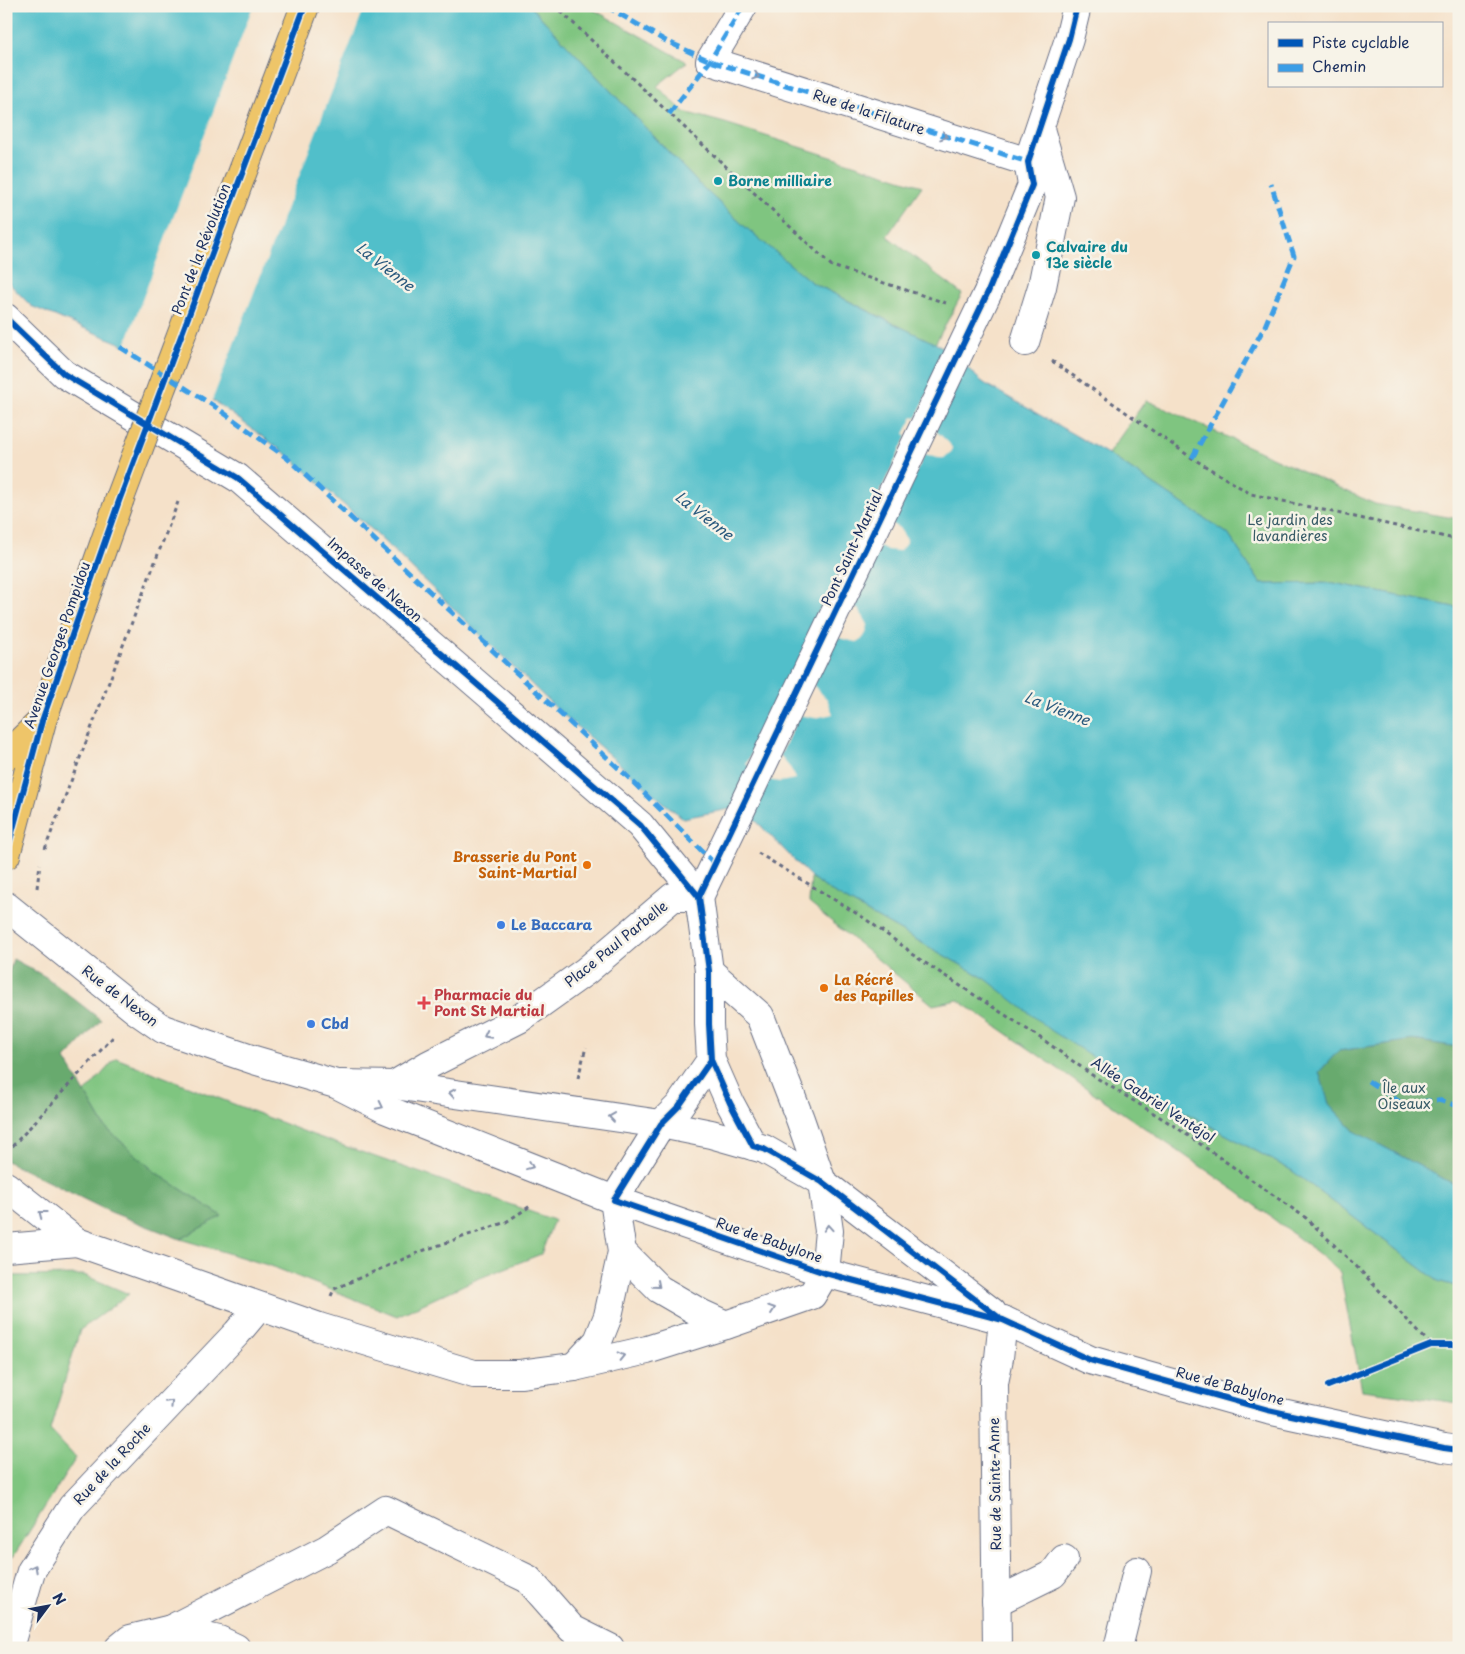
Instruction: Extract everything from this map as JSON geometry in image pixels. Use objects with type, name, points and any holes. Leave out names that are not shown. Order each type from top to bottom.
[{"type":"main road","name":"Pont de la Révolution","points":[[119,501],[305,6]]},
{"type":"main road","name":"Avenue Georges Pompidou","points":[[6,855],[42,721],[119,501]]},
{"type":"main road","name":"Avenue Georges Pompidou","points":[[6,756],[42,721]]},
{"type":"street","name":"Rue de la Filature","points":[[743,6],[710,61],[1028,162]]},
{"type":"street","points":[[1028,162],[1069,39],[1077,6]]},
{"type":"street","points":[[1025,342],[1042,287],[1060,197],[1040,129]]},
{"type":"street","name":"Pont Saint-Martial","points":[[699,897],[988,292],[1032,185],[1028,162]]},
{"type":"street","name":"Impasse de Nexon","points":[[6,318],[64,374],[238,478],[640,825],[699,897]]},
{"type":"street","points":[[699,897],[709,971],[708,1024],[711,1060],[730,1103],[753,1146]]},
{"type":"street","name":"Place Paul Parbelle","points":[[394,1084],[519,1019],[586,971],[672,898],[699,897]]},
{"type":"street","name":"Rue de Nexon","points":[[6,906],[137,1011],[163,1029],[254,1060],[336,1084]]},
{"type":"street","points":[[709,971],[760,1016],[822,1182]]},
{"type":"street","points":[[574,1367],[598,1341],[608,1316],[622,1252],[614,1200],[661,1124],[679,1106],[711,1060]]},
{"type":"street","name":"Rue de Babylone","points":[[336,1084],[394,1084],[661,1124],[711,1134],[764,1149],[822,1182],[1003,1320]]},
{"type":"street","name":"Rue de Babylone","points":[[336,1084],[385,1109],[614,1200],[825,1273],[1003,1320],[1090,1360],[1268,1410],[1459,1450]]},
{"type":"street","name":"Rue de Babylone","points":[[822,1182],[830,1231],[825,1273]]},
{"type":"street","points":[[6,1186],[77,1242],[259,1307],[474,1374],[520,1374],[574,1367],[647,1350],[726,1326],[812,1296],[825,1273]]},
{"type":"street","points":[[6,1248],[77,1242]]},
{"type":"street","points":[[622,1252],[659,1289],[726,1326]]},
{"type":"street","name":"Rue de la Roche","points":[[9,1648],[31,1571],[72,1507],[259,1307]]},
{"type":"street","name":"Rue de Sainte-Anne","points":[[997,1648],[994,1383],[1003,1320]]},
{"type":"street","points":[[119,1648],[130,1639],[171,1629],[326,1549],[386,1510],[528,1579],[572,1629],[610,1648]]},
{"type":"street","points":[[996,1602],[1053,1574],[1064,1559]]},
{"type":"street","points":[[1118,1648],[1137,1570]]},
{"type":"street","points":[[171,1629],[219,1640],[236,1648]]},
{"type":"path","points":[[44,850],[178,502]]},
{"type":"path","points":[[31,927],[41,860]]},
{"type":"path","points":[[6,1153],[137,1011]]},
{"type":"path","points":[[320,1327],[334,1289],[422,1250],[506,1222],[537,1202],[549,1173]]},
{"type":"path","points":[[1328,1386],[1430,1345],[1459,1345]]},
{"type":"green space","points":[[530,6],[587,6],[687,62],[657,86],[684,112],[725,123],[922,186],[887,236],[962,294],[935,344],[811,282],[744,226],[698,183]]},
{"type":"green space","name":"Le jardin des lavandières","points":[[1146,400],[1375,504],[1459,519],[1459,608],[1334,583],[1261,584],[1228,534],[1108,454]]},
{"type":"green space","points":[[811,877],[830,891],[986,979],[1155,1096],[1291,1170],[1438,1281],[1459,1287],[1459,1403],[1362,1390],[1340,1272],[1238,1192],[958,1000],[933,1005],[809,903]]},
{"type":"green space","points":[[13,959],[46,977],[101,1020],[65,1059],[105,1127],[155,1172],[222,1216],[180,1239],[108,1211],[6,1161],[6,982]]},
{"type":"green space","name":"Île aux Oiseaux","points":[[1413,1040],[1459,1047],[1459,1187],[1354,1131],[1329,1104],[1319,1072],[1338,1051]]},
{"type":"green space","points":[[116,1058],[313,1135],[554,1220],[541,1254],[470,1282],[397,1316],[271,1266],[180,1239],[222,1216],[155,1172],[105,1127],[85,1093]]},
{"type":"green space","points":[[84,1275],[129,1294],[80,1330],[50,1430],[76,1458],[13,1557],[6,1556],[6,1276]]},
{"type":"water","name":"La Vienne","points":[[6,6],[530,6],[698,183],[744,226],[811,282],[949,350],[987,385],[1108,454],[1228,534],[1261,584],[1334,583],[1459,608],[1459,1047],[1413,1040],[1338,1051],[1319,1072],[1329,1104],[1354,1131],[1459,1187],[1459,1287],[1438,1281],[1291,1170],[1155,1096],[1052,1031],[986,979],[830,891],[811,877],[756,821],[730,809],[683,818],[558,710],[371,529],[289,456],[221,406],[124,345],[31,306],[6,280]]},
{"type":"pier","points":[[253,6],[365,6],[211,403],[124,348]]},
{"type":"pier","points":[[946,346],[951,348],[936,431],[949,443],[952,451],[944,458],[925,454],[891,523],[899,528],[907,540],[906,544],[899,551],[887,550],[880,546],[851,606],[859,610],[868,625],[866,633],[863,638],[856,642],[835,637],[813,685],[827,699],[833,714],[815,718],[799,715],[780,756],[791,769],[795,779],[780,782],[769,780],[746,764],[754,749],[758,749],[778,706],[775,704],[787,677],[791,678],[819,619],[816,617],[865,527],[861,525],[869,507],[872,509],[907,435],[904,434],[913,417],[916,418],[945,357],[942,356]]},
{"type":"marked path","points":[[606,6],[664,40],[710,61],[1028,162],[1029,159]]},
{"type":"marked path","points":[[669,114],[710,61],[743,6]]},
{"type":"marked path","points":[[1192,458],[1265,326],[1294,256],[1271,184]]},
{"type":"marked path","points":[[120,347],[217,408],[287,458],[629,778],[715,864]]},
{"type":"marked path","points":[[1368,1081],[1403,1104],[1438,1100],[1459,1106]]},
{"type":"cycle path","points":[[6,855],[42,721],[119,501],[305,6]]},
{"type":"cycle path","points":[[699,897],[988,292],[1032,185],[1028,162],[1069,39],[1077,6]]},
{"type":"cycle path","points":[[6,318],[64,374],[238,478],[640,825],[699,897]]},
{"type":"cycle path","points":[[699,897],[709,971],[711,1060],[730,1103],[753,1146],[764,1149],[822,1182],[998,1317]]},
{"type":"cycle path","points":[[711,1060],[679,1106],[661,1124],[614,1200],[825,1273],[1003,1320],[1090,1360],[1268,1410],[1459,1450]]},
{"type":"cycle path","points":[[1328,1386],[1431,1345],[1459,1345]]},
{"type":"place","name":"Borne milliaire","points":[[718,181]]},
{"type":"place","name":"Calvaire du 13e siècle","points":[[1036,255]]},
{"type":"place","name":"Brasserie du Pont Saint-Martial","points":[[587,865]]},
{"type":"place","name":"Le Baccara","points":[[501,925]]},
{"type":"place","name":"La Récré des Papilles","points":[[824,988]]},
{"type":"place","name":"Pharmacie du Pont St Martial","points":[[424,1003]]},
{"type":"place","name":"Cbd","points":[[311,1024]]}]
